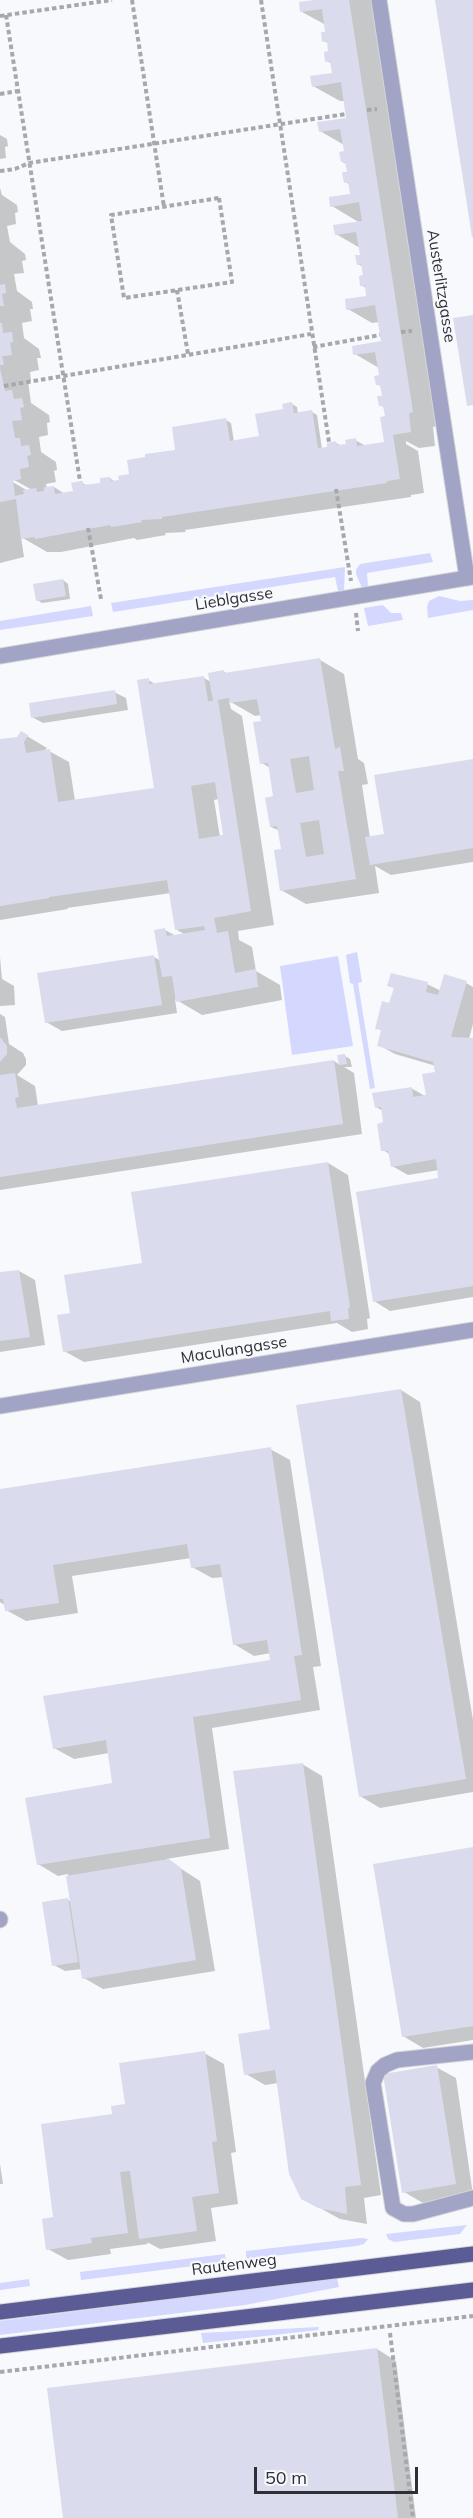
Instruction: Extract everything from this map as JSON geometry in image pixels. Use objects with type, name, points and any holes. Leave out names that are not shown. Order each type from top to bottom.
[{"type":"main road","name":"Rautenweg","points":[[0,2312],[473,2254]]},
{"type":"main road","points":[[0,2346],[473,2290]]},
{"type":"street","name":"Austerlitzgasse","points":[[379,0],[470,578]]},
{"type":"street","name":"Lieblgasse","points":[[0,656],[470,578]]},
{"type":"street","name":"Maculangasse","points":[[0,1406],[473,1330]]},
{"type":"street","points":[[473,2052],[397,2060],[378,2071],[373,2083],[393,2208],[404,2214],[414,2214],[473,2198]]},
{"type":"path","points":[[0,16],[112,0]]},
{"type":"path","points":[[132,0],[164,207]]},
{"type":"path","points":[[261,0],[329,442]]},
{"type":"path","points":[[6,15],[80,481]]},
{"type":"path","points":[[0,94],[18,91]]},
{"type":"path","points":[[0,171],[29,163],[346,114]]},
{"type":"path","points":[[219,198],[232,282],[124,298],[111,215],[164,207],[219,198]]},
{"type":"path","points":[[177,290],[188,354]]},
{"type":"path","points":[[4,386],[311,334]]},
{"type":"path","points":[[313,346],[380,335]]},
{"type":"path","points":[[336,489],[353,590]]},
{"type":"path","points":[[88,528],[100,599]]},
{"type":"path","points":[[356,609],[358,631]]},
{"type":"path","points":[[0,2372],[473,2316]]},
{"type":"path","points":[[390,2333],[413,2518]]},
{"type":"shaded area","points":[[430,553],[433,562],[367,573],[368,587],[362,588],[356,574],[360,564]]},
{"type":"shaded area","points":[[345,567],[344,590],[338,591],[335,577],[113,612],[111,603]]},
{"type":"shaded area","points":[[439,596],[460,601],[473,600],[473,610],[428,618],[429,601]]},
{"type":"shaded area","points":[[383,605],[391,613],[401,613],[403,620],[368,626],[364,608]]},
{"type":"shaded area","points":[[91,606],[93,616],[0,630],[0,621]]},
{"type":"shaded area","points":[[357,952],[362,982],[358,983],[375,1088],[370,1089],[346,955]]},
{"type":"shaded area","points":[[338,956],[353,1046],[292,1055],[280,966]]},
{"type":"shaded area","points":[[467,2225],[460,2234],[394,2242],[388,2239],[386,2234]]},
{"type":"shaded area","points":[[368,2239],[364,2244],[356,2246],[248,2259],[246,2257],[246,2251]]},
{"type":"shaded area","points":[[225,2254],[226,2262],[81,2280],[80,2272]]},
{"type":"shaded area","points":[[337,2278],[339,2287],[245,2305],[0,2335],[0,2321]]},
{"type":"shaded area","points":[[29,2279],[30,2286],[0,2290],[0,2283]]},
{"type":"shaded area","points":[[319,2327],[318,2330],[203,2343],[201,2333]]},
{"type":"building","points":[[349,0],[413,412],[409,413],[411,432],[393,435],[400,479],[387,481],[387,483],[162,517],[162,519],[141,520],[142,522],[111,527],[110,525],[35,539],[35,537],[21,539],[16,499],[0,502],[0,368],[5,391],[12,390],[14,399],[22,398],[24,407],[20,408],[22,420],[12,421],[15,438],[20,438],[21,446],[29,445],[31,455],[27,456],[29,467],[20,469],[21,479],[13,481],[15,496],[24,494],[23,490],[36,488],[37,492],[44,491],[44,487],[54,486],[55,494],[73,491],[71,483],[80,481],[83,481],[83,485],[100,483],[100,478],[110,477],[111,481],[119,480],[118,476],[129,474],[127,460],[145,457],[145,454],[175,450],[172,427],[226,418],[230,441],[259,436],[255,414],[283,409],[282,404],[292,402],[294,413],[312,410],[318,448],[327,447],[327,443],[336,441],[337,445],[346,444],[345,440],[356,438],[357,446],[384,442],[380,417],[385,416],[383,406],[379,406],[377,396],[382,396],[380,385],[376,385],[374,376],[379,375],[375,352],[353,355],[352,346],[381,341],[375,305],[346,310],[345,299],[366,296],[365,286],[360,286],[359,276],[363,275],[361,264],[357,265],[355,255],[360,255],[356,232],[335,235],[333,225],[362,221],[359,202],[330,207],[329,197],[350,194],[348,182],[344,183],[342,172],[347,172],[345,162],[341,162],[339,152],[344,151],[340,129],[319,132],[317,122],[346,118],[341,82],[312,87],[310,76],[332,73],[330,61],[325,62],[324,52],[328,51],[327,41],[322,42],[321,32],[325,32],[322,9],[300,12],[299,2]]},
{"type":"building","points":[[435,0],[473,0],[473,237],[472,237]]},
{"type":"building","points":[[5,284],[6,293],[2,294],[4,306],[0,306],[0,285]]},
{"type":"building","points":[[473,315],[473,405],[467,406],[453,318]]},
{"type":"building","points":[[0,323],[2,323],[3,333],[12,332],[13,342],[10,343],[12,355],[2,356],[4,365],[0,365]]},
{"type":"building","points":[[63,579],[66,596],[36,601],[33,584]]},
{"type":"building","points":[[320,658],[335,749],[340,747],[344,771],[338,771],[356,879],[280,891],[274,850],[281,849],[277,826],[270,827],[265,798],[273,796],[268,763],[260,764],[253,722],[261,721],[257,699],[230,703],[229,698],[218,700],[251,911],[214,918],[217,933],[228,931],[235,973],[256,969],[258,987],[176,1002],[172,976],[162,977],[154,930],[165,928],[167,936],[205,930],[204,926],[175,930],[167,880],[0,906],[0,739],[17,737],[21,731],[28,735],[24,742],[26,753],[50,749],[58,802],[154,788],[137,680],[149,678],[149,684],[204,676],[208,701],[213,701],[208,673],[224,670],[224,673]],"holes":[[[309,756],[314,790],[296,793],[290,759]],[[215,782],[223,835],[199,839],[191,786]],[[319,820],[324,854],[306,857],[300,823]]]},
{"type":"building","points":[[115,690],[117,704],[31,718],[29,703]]},
{"type":"building","points":[[473,759],[473,848],[370,865],[365,837],[384,834],[374,775]]},
{"type":"building","points":[[154,955],[162,1005],[45,1023],[37,973]]},
{"type":"building","points":[[391,973],[428,982],[426,992],[438,995],[444,974],[467,981],[451,1037],[473,1038],[473,1286],[373,1302],[356,1192],[438,1178],[436,1159],[391,1167],[388,1151],[381,1151],[377,1124],[383,1122],[381,1107],[375,1108],[372,1093],[412,1087],[413,1097],[426,1095],[422,1074],[435,1072],[433,1062],[377,1046],[381,1030],[375,1029],[382,1001],[389,1003],[394,988],[387,986]]},
{"type":"building","points":[[0,1037],[7,1046],[7,1054],[0,1062]]},
{"type":"building","points":[[345,1054],[347,1064],[339,1065],[337,1055]]},
{"type":"building","points":[[334,1060],[343,1124],[0,1177],[0,1075],[15,1073],[19,1097],[15,1098],[17,1108]]},
{"type":"building","points":[[328,1162],[350,1307],[348,1308],[349,1319],[331,1321],[330,1311],[63,1352],[57,1315],[70,1313],[64,1275],[142,1263],[131,1192]]},
{"type":"building","points":[[19,1270],[30,1337],[0,1341],[0,1272]]},
{"type":"building","points":[[401,1389],[466,1779],[359,1797],[296,1405]]},
{"type":"building","points":[[271,1447],[302,1655],[294,1656],[301,1700],[193,1717],[210,1838],[37,1865],[25,1798],[112,1783],[106,1740],[53,1749],[43,1696],[270,1660],[267,1640],[233,1645],[220,1564],[191,1568],[187,1544],[53,1565],[59,1603],[5,1611],[3,1599],[0,1599],[0,1489]]},
{"type":"building","points":[[303,1763],[361,2185],[345,2187],[347,2214],[318,2208],[301,2199],[289,2174],[275,2070],[244,2075],[238,2034],[270,2029],[233,1771]]},
{"type":"building","points":[[473,1847],[473,2026],[402,2037],[373,1864]]},
{"type":"building","points":[[169,1859],[181,1868],[196,1960],[82,1979],[66,1876]]},
{"type":"building","points":[[68,1898],[78,1962],[52,1966],[42,1902]]},
{"type":"building","points":[[205,2051],[217,2141],[212,2142],[219,2193],[192,2197],[197,2231],[139,2239],[130,2171],[120,2172],[128,2233],[91,2238],[92,2243],[46,2250],[42,2219],[53,2217],[41,2124],[112,2114],[111,2106],[125,2104],[119,2063]]},
{"type":"building","points":[[437,2065],[456,2184],[402,2193],[383,2074]]},
{"type":"building","points":[[377,2348],[398,2518],[63,2518],[47,2388]]}]
